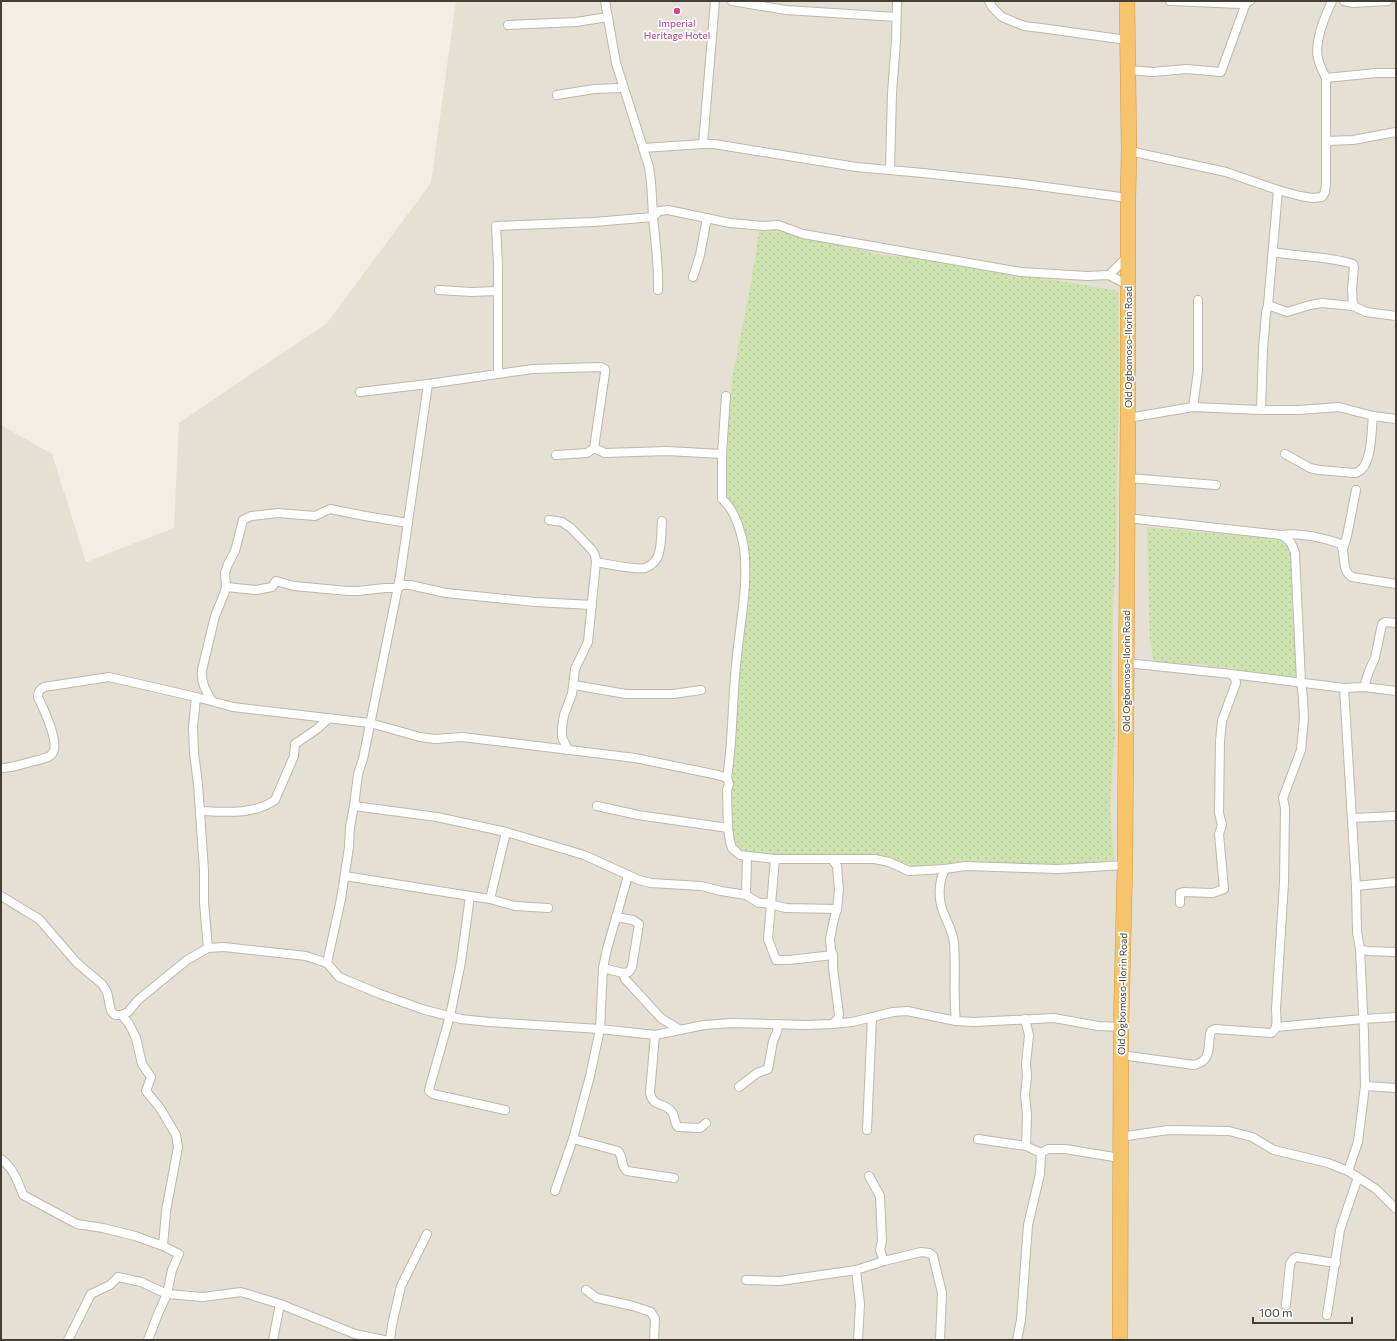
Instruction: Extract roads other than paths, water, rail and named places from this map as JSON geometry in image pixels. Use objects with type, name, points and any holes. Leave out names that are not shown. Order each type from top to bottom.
[{"type":"highway","name":"Old Ogbomoso-Ilorin Road","points":[[1120,1340],[1121,1027],[1125,865],[1128,478],[1129,151],[1127,1]]},
{"type":"street","points":[[605,1],[616,64],[622,88],[649,167],[658,267],[658,290]]},
{"type":"street","points":[[703,144],[715,1]]},
{"type":"street","points":[[732,1],[786,10],[896,17]]},
{"type":"street","points":[[890,170],[892,92],[896,41],[896,1]]},
{"type":"street","points":[[989,1],[992,7],[1002,17],[1024,26],[1127,40]]},
{"type":"street","points":[[1128,70],[1153,72],[1186,69],[1221,72],[1248,2],[1194,3],[1170,1]]},
{"type":"street","points":[[1129,151],[1226,172],[1278,190],[1313,198],[1320,198],[1324,196],[1326,184],[1326,78],[1317,56],[1320,28],[1332,1]]},
{"type":"street","points":[[1344,1],[1353,3],[1388,1]]},
{"type":"street","points":[[508,25],[576,22],[608,17]]},
{"type":"street","points":[[1326,78],[1376,73],[1396,73]]},
{"type":"street","points":[[557,95],[594,89],[622,88]]},
{"type":"street","points":[[1326,141],[1353,140],[1396,132]]},
{"type":"street","points":[[643,148],[714,144],[856,167],[1016,183],[1128,198]]},
{"type":"street","points":[[1261,410],[1263,349],[1278,190]]},
{"type":"street","points":[[498,374],[498,265],[496,226],[594,222],[653,217],[659,211],[668,210],[730,223],[764,226],[778,225],[803,234],[1021,272],[1087,276],[1109,275],[1128,285]]},
{"type":"street","points":[[693,278],[700,254],[706,218]]},
{"type":"street","points":[[1273,252],[1328,259],[1353,264],[1353,306]]},
{"type":"street","points":[[1109,275],[1128,256]]},
{"type":"street","points":[[439,290],[471,292],[498,291]]},
{"type":"street","points":[[1193,407],[1198,370],[1198,300]]},
{"type":"street","points":[[1268,305],[1287,312],[1310,304],[1335,304],[1353,306],[1366,312],[1396,316]]},
{"type":"street","points":[[360,392],[533,369],[601,367],[605,369],[606,373],[594,448],[587,453],[556,455]]},
{"type":"street","points":[[327,963],[345,876],[350,827],[358,774],[398,588],[428,384]]},
{"type":"street","points":[[726,396],[722,454],[722,499],[729,506],[736,520],[744,546],[745,558],[745,587],[734,690],[727,778],[728,784],[726,790],[728,828],[732,848],[740,855],[775,859],[875,859],[889,862],[909,871],[945,869],[965,866],[1059,869],[1125,865]]},
{"type":"street","points":[[1128,418],[1193,407],[1299,410],[1339,406],[1373,416],[1396,419]]},
{"type":"street","points":[[1285,454],[1310,468],[1355,473],[1359,472],[1364,468],[1368,461],[1373,416]]},
{"type":"street","points":[[594,448],[605,453],[667,451],[722,454]]},
{"type":"street","points":[[1128,478],[1216,485]]},
{"type":"street","points":[[1343,549],[1356,490]]},
{"type":"street","points":[[212,701],[205,690],[201,679],[202,670],[215,616],[222,601],[226,587],[226,573],[228,564],[235,551],[243,520],[247,517],[278,513],[315,516],[330,509],[408,523]]},
{"type":"street","points":[[1121,1055],[1194,1065],[1202,1063],[1207,1057],[1210,1034],[1211,1031],[1215,1029],[1271,1033],[1275,1031],[1284,883],[1285,808],[1283,798],[1300,750],[1304,718],[1295,553],[1288,538],[1281,535],[1127,518]]},
{"type":"street","points":[[549,520],[562,522],[571,528],[592,550],[595,555],[596,562],[588,642],[575,669],[574,685],[564,715],[562,728],[564,743],[568,750]]},
{"type":"street","points":[[596,562],[636,568],[645,568],[652,564],[657,559],[659,552],[662,521]]},
{"type":"street","points":[[1281,535],[1290,533],[1332,540],[1341,544],[1343,549],[1345,571],[1348,575],[1352,577],[1396,584]]},
{"type":"street","points":[[226,587],[256,590],[272,587],[276,581],[294,586],[348,591],[374,588],[398,588],[402,585],[410,585],[446,593],[535,602],[592,605]]},
{"type":"street","points":[[1364,687],[1375,658],[1382,624],[1385,622],[1396,623]]},
{"type":"street","points":[[1126,663],[1344,688],[1364,687],[1396,691]]},
{"type":"street","points":[[1180,903],[1180,894],[1183,892],[1213,893],[1224,889],[1219,834],[1222,825],[1219,813],[1220,741],[1224,715],[1236,683],[1235,678],[1231,674]]},
{"type":"street","points":[[1,768],[9,768],[44,758],[51,755],[55,750],[54,739],[38,697],[38,693],[44,687],[109,677],[233,707],[370,723],[420,737],[435,739],[462,737],[634,758],[727,778]]},
{"type":"street","points":[[574,685],[626,694],[673,694],[700,690]]},
{"type":"street","points":[[1344,688],[1360,949],[1365,1086],[1358,1142],[1348,1171]]},
{"type":"street","points":[[196,697],[194,733],[208,948]]},
{"type":"street","points":[[200,811],[243,811],[259,808],[275,800],[294,756],[295,744],[317,729],[328,718]]},
{"type":"street","points":[[354,806],[437,817],[506,832],[584,855],[628,876],[651,882],[701,886],[746,895],[759,903],[786,908],[838,909]]},
{"type":"street","points":[[597,806],[638,815],[728,828]]},
{"type":"street","points":[[1352,818],[1396,816]]},
{"type":"street","points":[[490,899],[506,832]]},
{"type":"street","points":[[746,895],[747,856]]},
{"type":"street","points":[[775,859],[768,939],[776,960],[833,955]]},
{"type":"street","points":[[832,859],[837,866],[839,890],[838,909],[834,919],[830,939],[839,1014],[838,1019],[832,1024]]},
{"type":"street","points":[[945,869],[939,881],[940,898],[941,906],[953,937],[955,963],[954,1001],[956,1021]]},
{"type":"street","points":[[345,876],[490,899],[515,906],[548,908]]},
{"type":"street","points":[[555,1191],[573,1139],[590,1076],[600,1029],[603,968],[628,876]]},
{"type":"street","points":[[1356,886],[1396,882]]},
{"type":"street","points":[[470,896],[461,962],[450,1016],[430,1086],[430,1091],[433,1094],[505,1110]]},
{"type":"street","points":[[2,898],[39,919],[77,963],[102,984],[107,992],[111,1010],[115,1015],[122,1015],[128,1012],[138,1000],[187,960],[208,948],[224,947],[306,956],[327,963],[340,977],[347,981],[425,1010],[461,1019],[489,1022],[600,1029],[655,1035],[704,1025],[732,1023],[806,1025],[832,1024],[852,1022],[893,1012],[907,1011],[956,1021],[974,1022],[1060,1018],[1098,1026],[1121,1027]]},
{"type":"street","points":[[603,968],[624,973],[629,972],[632,967],[639,924],[633,920],[616,917]]},
{"type":"street","points":[[1360,949],[1367,951],[1396,952]]},
{"type":"street","points":[[624,973],[625,979],[661,1018],[680,1030]]},
{"type":"street","points":[[122,1015],[129,1024],[136,1038],[142,1064],[151,1077],[146,1091],[160,1108],[176,1135],[178,1147],[166,1211],[162,1246]]},
{"type":"street","points":[[868,1130],[872,1017]]},
{"type":"street","points":[[1276,1027],[1396,1017]]},
{"type":"street","points":[[1025,1019],[1028,1035],[1026,1064],[1027,1076],[1024,1095],[1027,1115],[1026,1146]]},
{"type":"street","points":[[739,1087],[757,1073],[768,1069],[778,1024]]},
{"type":"street","points":[[655,1035],[650,1093],[651,1099],[668,1108],[672,1112],[678,1127],[700,1128],[706,1122]]},
{"type":"street","points":[[1365,1086],[1396,1088]]},
{"type":"street","points":[[1120,1137],[1168,1130],[1229,1131],[1252,1137],[1274,1150],[1328,1163],[1348,1171],[1376,1189],[1396,1209]]},
{"type":"street","points":[[573,1139],[618,1152],[621,1154],[624,1168],[627,1171],[674,1178]]},
{"type":"street","points":[[978,1139],[1026,1146],[1041,1153]]},
{"type":"street","points":[[1041,1153],[1048,1149],[1064,1150],[1120,1158]]},
{"type":"street","points":[[1017,1340],[1021,1320],[1028,1225],[1040,1174],[1041,1153]]},
{"type":"street","points":[[1,1159],[10,1167],[18,1179],[23,1195],[38,1204],[77,1224],[103,1228],[135,1236],[162,1246],[178,1254],[172,1270],[167,1294],[148,1340]]},
{"type":"street","points":[[869,1176],[880,1196],[882,1241],[880,1250],[884,1261]]},
{"type":"street","points":[[1327,1315],[1340,1230],[1358,1177]]},
{"type":"street","points":[[390,1340],[401,1286],[427,1234]]},
{"type":"street","points":[[746,1280],[780,1281],[856,1270],[920,1252],[929,1252],[933,1256],[942,1293],[940,1340]]},
{"type":"street","points":[[1286,1305],[1290,1264],[1293,1259],[1296,1257],[1336,1263]]},
{"type":"street","points":[[856,1270],[860,1304],[858,1340]]},
{"type":"street","points":[[68,1340],[91,1294],[110,1285],[118,1277],[141,1282],[167,1294],[203,1297],[241,1292],[280,1304],[354,1334],[384,1340]]},
{"type":"street","points":[[586,1290],[597,1298],[633,1306],[651,1312],[655,1319],[654,1340]]},
{"type":"street","points":[[273,1340],[280,1304]]},
{"type":"place","name":"Imperial Heritage Hotel","points":[[677,11]]}]
